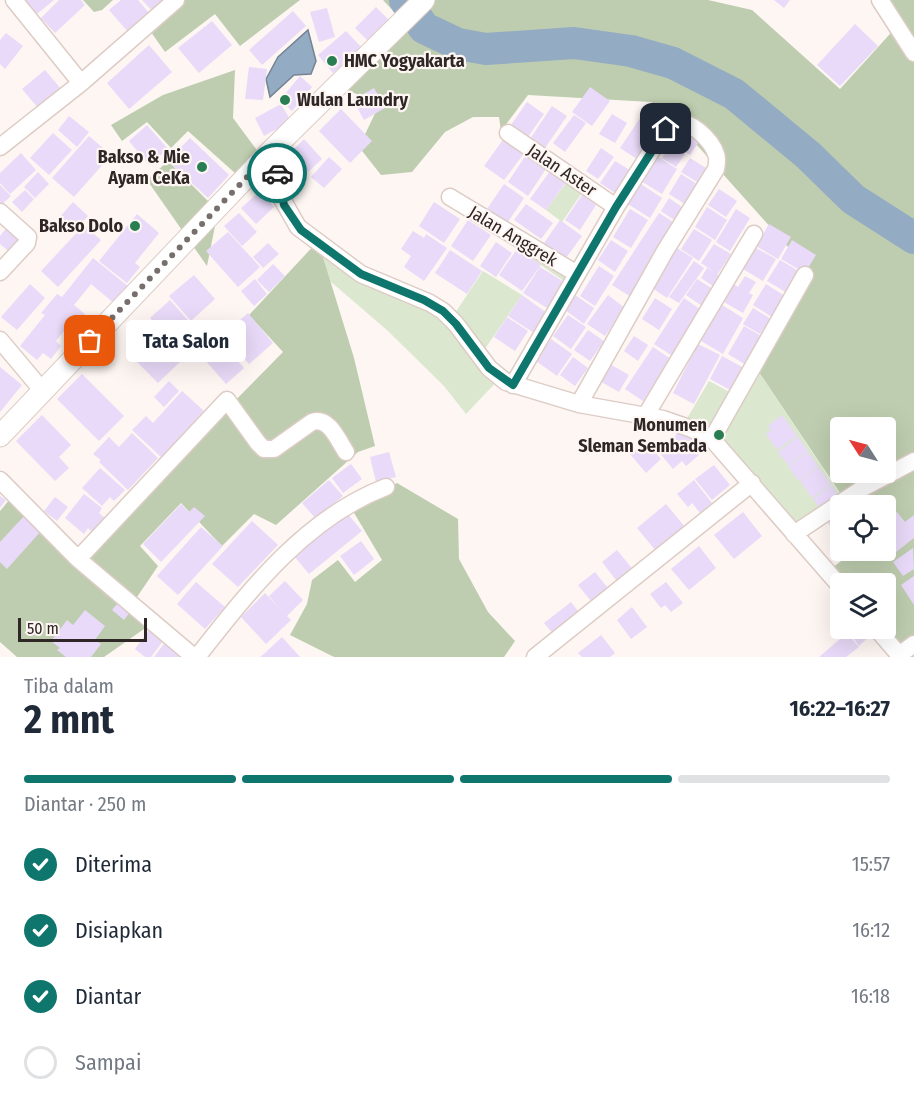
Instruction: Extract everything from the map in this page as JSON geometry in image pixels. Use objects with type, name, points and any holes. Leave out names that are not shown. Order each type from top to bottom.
[{"type":"street","points":[[14,0],[81,83]]},
{"type":"street","points":[[0,147],[81,83],[176,0]]},
{"type":"street","points":[[0,436],[272,151],[423,0]]},
{"type":"street","points":[[880,0],[914,53]]},
{"type":"street","points":[[513,385],[616,207],[666,129],[674,121],[678,121],[699,132],[716,154],[716,169],[665,251],[579,404]]},
{"type":"street","name":"Jalan Aster","points":[[508,133],[616,207]]},
{"type":"street","points":[[272,151],[282,199],[298,227],[361,274],[424,300],[443,311],[456,324],[489,368],[513,385],[579,404],[646,415],[682,425],[712,439],[830,575]]},
{"type":"street","name":"Jalan Anggrek","points":[[450,197],[577,274]]},
{"type":"street","points":[[0,212],[28,237],[27,243],[0,272]]},
{"type":"street","points":[[646,415],[754,234]]},
{"type":"street","points":[[712,439],[805,275]]},
{"type":"street","points":[[0,340],[42,390]]},
{"type":"street","points":[[78,559],[227,400],[264,449],[274,449],[312,422],[320,420],[325,422],[346,452]]},
{"type":"street","points":[[794,534],[863,488],[914,461]]},
{"type":"street","points":[[0,480],[78,559],[195,657],[276,563],[357,499],[386,487]]},
{"type":"street","points":[[536,657],[752,483]]},
{"type":"street","points":[[885,639],[900,656],[914,644]]},
{"type":"green space","points":[[83,0],[113,0],[102,10],[94,12]]},
{"type":"green space","points":[[174,0],[300,0],[240,46],[215,14],[165,52],[146,25]]},
{"type":"green space","points":[[383,0],[708,0],[752,10],[840,89],[899,24],[872,0],[914,0],[914,657],[899,657],[890,639],[896,639],[896,573],[830,575],[827,572],[841,561],[896,561],[896,495],[841,495],[833,483],[896,483],[896,417],[830,417],[830,478],[755,366],[806,267],[670,115],[651,102],[528,95],[501,131],[499,117],[473,117],[445,132],[412,172],[381,175],[359,147],[379,105],[342,87],[406,25]]},
{"type":"green space","points":[[235,70],[233,118],[265,161],[245,182],[188,131],[171,148],[147,122],[122,141],[111,125],[163,95]]},
{"type":"green space","points":[[168,161],[218,211],[207,266],[147,180]]},
{"type":"green space","points":[[571,176],[586,187],[562,222],[546,210]]},
{"type":"green space","points":[[318,241],[453,316],[483,271],[522,295],[482,353],[503,375],[466,414],[444,386],[388,331],[330,281]]},
{"type":"green space","points":[[318,241],[354,358],[375,446],[358,452],[276,525],[254,514],[222,546],[181,503],[140,546],[158,566],[133,603],[154,622],[104,657],[17,657],[0,642],[0,511],[15,493],[82,556],[283,352],[249,315]]},
{"type":"green space","points":[[522,242],[540,253],[544,243],[581,268],[570,285],[517,249]]},
{"type":"green space","points":[[755,366],[830,479],[830,483],[832,483],[840,495],[830,495],[830,519],[801,542],[685,422],[709,381],[737,396]]},
{"type":"green space","points":[[397,483],[458,519],[459,559],[488,612],[515,641],[504,657],[334,657],[290,635],[307,604],[312,580],[338,560],[355,582],[382,560],[353,511]]},
{"type":"water","points":[[308,30],[316,61],[311,74],[294,75],[270,97],[266,79],[278,57]]},
{"type":"building","points":[[25,0],[54,0],[37,14]]},
{"type":"building","points":[[59,0],[81,0],[85,5],[55,33],[41,18]]},
{"type":"building","points":[[121,0],[138,0],[150,14],[128,32],[109,10]]},
{"type":"building","points":[[142,0],[172,0],[156,15]]},
{"type":"building","points":[[774,0],[790,0],[784,8]]},
{"type":"building","points":[[376,7],[389,20],[368,41],[355,28]]},
{"type":"building","points":[[327,8],[335,37],[319,42],[310,12]]},
{"type":"building","points":[[293,11],[306,26],[262,65],[249,50]]},
{"type":"building","points":[[212,21],[232,45],[199,73],[178,48]]},
{"type":"building","points":[[855,24],[878,46],[840,86],[817,65]]},
{"type":"building","points":[[346,31],[362,48],[333,73],[318,55]]},
{"type":"building","points":[[6,33],[23,46],[5,69],[0,64],[0,40]]},
{"type":"building","points":[[149,45],[172,72],[129,109],[107,83]]},
{"type":"building","points":[[249,67],[267,69],[263,100],[245,99]]},
{"type":"building","points":[[45,70],[62,90],[39,109],[22,89]]},
{"type":"building","points":[[300,76],[312,87],[292,111],[280,100]]},
{"type":"building","points":[[590,87],[610,101],[592,126],[572,112]]},
{"type":"building","points":[[374,88],[385,108],[364,120],[353,100]]},
{"type":"building","points":[[527,102],[544,114],[528,137],[511,125]]},
{"type":"building","points":[[651,102],[670,115],[640,161],[620,148]]},
{"type":"building","points":[[281,104],[291,121],[264,136],[255,118]]},
{"type":"building","points":[[552,106],[567,116],[543,151],[528,142]]},
{"type":"building","points":[[341,109],[372,141],[350,163],[319,131]]},
{"type":"building","points":[[612,114],[627,123],[615,143],[599,134]]},
{"type":"building","points":[[574,115],[586,123],[565,152],[553,143]]},
{"type":"building","points":[[69,116],[89,132],[77,147],[58,130]]},
{"type":"building","points":[[147,125],[168,149],[149,165],[129,141]]},
{"type":"building","points":[[682,125],[702,137],[690,155],[670,143]]},
{"type":"building","points":[[53,133],[72,150],[49,175],[30,158]]},
{"type":"building","points":[[89,136],[111,155],[74,197],[52,178]]},
{"type":"building","points":[[505,137],[525,152],[504,180],[484,166]]},
{"type":"building","points":[[190,138],[229,175],[208,198],[168,161]]},
{"type":"building","points":[[304,139],[322,159],[308,172],[290,153]]},
{"type":"building","points":[[671,145],[685,154],[676,167],[662,158]]},
{"type":"building","points":[[601,148],[614,157],[598,179],[586,171]]},
{"type":"building","points":[[528,152],[548,166],[528,196],[508,182]]},
{"type":"building","points":[[21,153],[36,170],[10,194],[0,183],[0,173]]},
{"type":"building","points":[[657,156],[677,169],[662,194],[641,181]]},
{"type":"building","points":[[329,157],[342,169],[324,188],[311,177]]},
{"type":"building","points":[[690,158],[706,168],[697,182],[681,172]]},
{"type":"building","points":[[615,161],[633,172],[618,195],[600,183]]},
{"type":"building","points":[[550,171],[566,182],[546,210],[530,199]]},
{"type":"building","points":[[38,172],[49,184],[35,198],[24,187]]},
{"type":"building","points":[[681,174],[700,186],[688,206],[669,194]]},
{"type":"building","points":[[504,184],[524,198],[508,222],[487,209]]},
{"type":"building","points":[[641,184],[662,198],[650,218],[628,204]]},
{"type":"building","points":[[0,185],[11,196],[0,206]]},
{"type":"building","points":[[719,189],[737,201],[726,217],[708,205]]},
{"type":"building","points":[[25,190],[34,199],[22,212],[12,202]]},
{"type":"building","points":[[260,191],[274,207],[256,224],[241,208]]},
{"type":"building","points":[[582,195],[596,205],[580,230],[565,220]]},
{"type":"building","points":[[669,198],[682,207],[674,220],[661,211]]},
{"type":"building","points":[[73,202],[88,216],[71,234],[57,220]]},
{"type":"building","points":[[434,202],[460,219],[444,243],[419,226]]},
{"type":"building","points":[[526,204],[553,223],[541,239],[514,220]]},
{"type":"building","points":[[707,207],[727,220],[715,240],[695,227]]},
{"type":"building","points":[[630,209],[648,220],[631,248],[613,237]]},
{"type":"building","points":[[736,209],[750,218],[730,251],[716,242]]},
{"type":"building","points":[[239,213],[257,232],[242,246],[224,226]]},
{"type":"building","points":[[659,213],[678,225],[631,297],[612,285]]},
{"type":"building","points":[[137,214],[159,233],[135,263],[140,267],[127,283],[99,261]]},
{"type":"building","points":[[468,220],[491,235],[473,261],[451,246]]},
{"type":"building","points":[[560,220],[582,236],[566,258],[544,243]]},
{"type":"building","points":[[769,224],[791,237],[778,259],[756,246]]},
{"type":"building","points":[[84,225],[101,240],[58,287],[41,271]]},
{"type":"building","points":[[8,226],[24,239],[12,254],[0,244],[0,236]]},
{"type":"building","points":[[694,229],[712,240],[699,261],[681,249]]},
{"type":"building","points":[[413,231],[424,238],[426,234],[447,248],[424,281],[404,267],[411,256],[401,249]]},
{"type":"building","points":[[228,232],[260,267],[238,287],[206,251]]},
{"type":"building","points":[[611,240],[628,251],[615,272],[598,260]]},
{"type":"building","points":[[792,240],[816,255],[805,273],[781,259]]},
{"type":"building","points":[[496,242],[512,253],[496,277],[480,266]]},
{"type":"building","points":[[268,243],[279,254],[263,268],[253,257]]},
{"type":"building","points":[[714,244],[731,254],[717,275],[720,276],[713,286],[701,278],[707,268],[714,272],[701,263]]},
{"type":"building","points":[[677,248],[693,258],[667,298],[652,288]]},
{"type":"building","points":[[756,248],[776,259],[763,281],[743,269]]},
{"type":"building","points":[[517,249],[541,265],[522,291],[499,275]]},
{"type":"building","points":[[450,250],[482,271],[467,294],[435,273]]},
{"type":"building","points":[[93,258],[129,287],[115,304],[91,284],[74,305],[85,314],[80,320],[85,324],[73,338],[64,331],[56,341],[61,346],[51,359],[43,353],[37,360],[20,346],[45,315],[41,313],[57,294],[62,297]]},
{"type":"building","points":[[780,260],[802,273],[789,294],[767,281]]},
{"type":"building","points":[[694,261],[704,268],[679,303],[669,297]]},
{"type":"building","points":[[273,264],[285,276],[269,292],[257,280]]},
{"type":"building","points":[[599,266],[614,276],[595,306],[580,296]]},
{"type":"building","points":[[540,267],[564,282],[547,308],[523,293]]},
{"type":"building","points":[[194,275],[215,299],[191,321],[169,296]]},
{"type":"building","points":[[745,276],[756,282],[749,293],[753,295],[743,313],[724,302],[734,284],[738,287]]},
{"type":"building","points":[[255,279],[267,294],[254,306],[241,291]]},
{"type":"building","points":[[697,279],[716,291],[705,308],[686,295]]},
{"type":"building","points":[[30,284],[45,298],[17,330],[1,317]]},
{"type":"building","points":[[766,284],[788,298],[775,319],[753,305]]},
{"type":"building","points":[[522,295],[547,313],[534,333],[508,316]]},
{"type":"building","points":[[575,295],[594,308],[584,324],[565,310]]},
{"type":"building","points":[[608,295],[625,308],[605,336],[587,324]]},
{"type":"building","points":[[655,298],[672,309],[659,330],[642,319]]},
{"type":"building","points":[[684,298],[704,312],[674,357],[654,344]]},
{"type":"building","points":[[170,300],[201,335],[181,354],[150,318]]},
{"type":"building","points":[[722,305],[743,318],[723,354],[701,341]]},
{"type":"building","points":[[753,308],[776,322],[769,333],[763,330],[760,334],[743,324]]},
{"type":"building","points":[[248,313],[273,343],[249,364],[223,335]]},
{"type":"building","points":[[568,315],[586,327],[571,349],[553,336]]},
{"type":"building","points":[[507,317],[528,331],[515,351],[494,337]]},
{"type":"building","points":[[744,326],[763,337],[746,365],[728,354]]},
{"type":"building","points":[[588,330],[604,341],[590,361],[574,350]]},
{"type":"building","points":[[155,336],[180,362],[158,383],[133,358]]},
{"type":"building","points":[[216,336],[244,368],[226,384],[198,352]]},
{"type":"building","points":[[634,336],[648,345],[638,361],[624,351]]},
{"type":"building","points":[[551,339],[572,354],[557,376],[536,361]]},
{"type":"building","points":[[698,344],[720,355],[694,404],[673,393]]},
{"type":"building","points":[[653,347],[671,359],[643,401],[625,389]]},
{"type":"building","points":[[722,356],[744,368],[732,391],[710,379]]},
{"type":"building","points":[[573,357],[588,368],[575,386],[560,375]]},
{"type":"building","points":[[608,363],[629,375],[619,392],[598,380]]},
{"type":"building","points":[[0,367],[22,385],[0,412]]},
{"type":"building","points":[[82,374],[124,416],[99,441],[57,399]]},
{"type":"building","points":[[169,381],[179,391],[164,407],[154,397]]},
{"type":"building","points":[[182,391],[204,411],[161,457],[132,430],[146,416],[153,423]]},
{"type":"building","points":[[42,415],[71,445],[59,457],[69,468],[55,481],[16,441]]},
{"type":"building","points":[[782,415],[797,436],[777,450],[766,434],[771,430],[768,426]]},
{"type":"building","points":[[683,429],[698,447],[694,450],[699,455],[686,466],[682,461],[673,469],[658,451]]},
{"type":"building","points":[[132,433],[158,458],[128,490],[93,454],[109,437],[119,447]]},
{"type":"building","points":[[798,437],[808,451],[788,465],[778,452]]},
{"type":"building","points":[[646,441],[661,459],[646,473],[630,454]]},
{"type":"building","points":[[389,452],[396,477],[376,482],[370,457]]},
{"type":"building","points":[[808,452],[818,466],[799,481],[788,466]]},
{"type":"building","points":[[351,464],[362,479],[343,493],[332,478]]},
{"type":"building","points":[[714,465],[730,485],[712,500],[695,479]]},
{"type":"building","points":[[818,467],[831,484],[812,498],[800,481]]},
{"type":"building","points":[[100,468],[125,490],[114,501],[110,497],[102,506],[82,488]]},
{"type":"building","points":[[329,480],[343,496],[316,519],[302,503]]},
{"type":"building","points":[[694,480],[712,503],[700,513],[692,503],[688,507],[677,494]]},
{"type":"building","points":[[831,485],[838,495],[830,495],[830,507],[823,512],[813,499]]},
{"type":"building","points":[[84,494],[102,508],[99,513],[105,518],[93,533],[88,528],[84,534],[65,518]]},
{"type":"building","points":[[0,496],[6,500],[0,508]]},
{"type":"building","points":[[55,497],[68,507],[57,521],[44,511]]},
{"type":"building","points":[[181,504],[189,512],[194,507],[205,516],[161,562],[143,544]]},
{"type":"building","points":[[666,504],[685,527],[656,551],[637,528]]},
{"type":"building","points":[[743,512],[762,536],[734,559],[714,535]]},
{"type":"building","points":[[347,513],[362,531],[309,574],[294,556]]},
{"type":"building","points":[[830,513],[830,526],[824,518]]},
{"type":"building","points":[[896,513],[905,522],[914,515],[914,538],[896,552]]},
{"type":"building","points":[[25,515],[42,530],[7,569],[0,562],[0,542]]},
{"type":"building","points":[[252,521],[278,545],[238,587],[212,564]]},
{"type":"building","points":[[201,527],[223,546],[178,595],[157,576]]},
{"type":"building","points":[[361,541],[374,559],[354,575],[340,556]]},
{"type":"building","points":[[699,546],[716,568],[689,590],[671,569]]},
{"type":"building","points":[[913,548],[914,569],[903,576],[893,562]]},
{"type":"building","points":[[617,550],[635,572],[619,584],[602,562]]},
{"type":"building","points":[[595,572],[612,593],[595,606],[578,585]]},
{"type":"building","points":[[914,576],[914,605],[901,585]]},
{"type":"building","points":[[285,581],[303,600],[287,616],[291,620],[266,644],[241,617],[265,593],[281,610],[269,596]]},
{"type":"building","points":[[196,582],[225,607],[205,629],[177,604]]},
{"type":"building","points":[[666,582],[683,603],[671,612],[665,605],[661,608],[650,594]]},
{"type":"building","points":[[122,598],[134,607],[124,620],[112,610]]},
{"type":"building","points":[[571,602],[581,615],[554,635],[544,623]]},
{"type":"building","points":[[632,607],[647,627],[631,639],[617,620]]},
{"type":"building","points":[[85,610],[105,626],[95,640],[101,644],[91,657],[66,657],[51,641],[67,620],[73,625]]},
{"type":"building","points":[[149,630],[163,641],[151,657],[145,657],[135,649]]},
{"type":"building","points":[[601,635],[615,653],[610,657],[582,657],[578,653]]},
{"type":"building","points":[[282,637],[300,657],[260,657],[265,653]]},
{"type":"building","points":[[840,639],[852,639],[859,647],[846,657],[819,657]]},
{"type":"building","points":[[854,639],[867,639],[859,646]]},
{"type":"building","points":[[166,641],[186,657],[154,657]]},
{"type":"waterway","points":[[405,0],[424,28],[458,44],[486,49],[574,43],[631,51],[673,63],[734,94],[808,155],[853,199],[914,238]]},
{"type":"way so far","points":[[90,341],[272,151],[277,173]]},
{"type":"place","name":"HMC Yogyakarta","points":[[332,61]]},
{"type":"place","name":"Wulan Laundry","points":[[285,100]]},
{"type":"place","name":"Bakso & Mie Ayam CeKa","points":[[202,167]]},
{"type":"place","name":"Bakso Dolo","points":[[135,226]]},
{"type":"place","name":"Tata Salon","points":[[90,341]]},
{"type":"place","name":"Monumen Sleman Sembada","points":[[719,435]]},
{"type":"route","points":[[277,173],[284,205],[301,230],[361,274],[424,300],[443,311],[456,324],[489,368],[513,385],[616,207],[666,129]]}]
